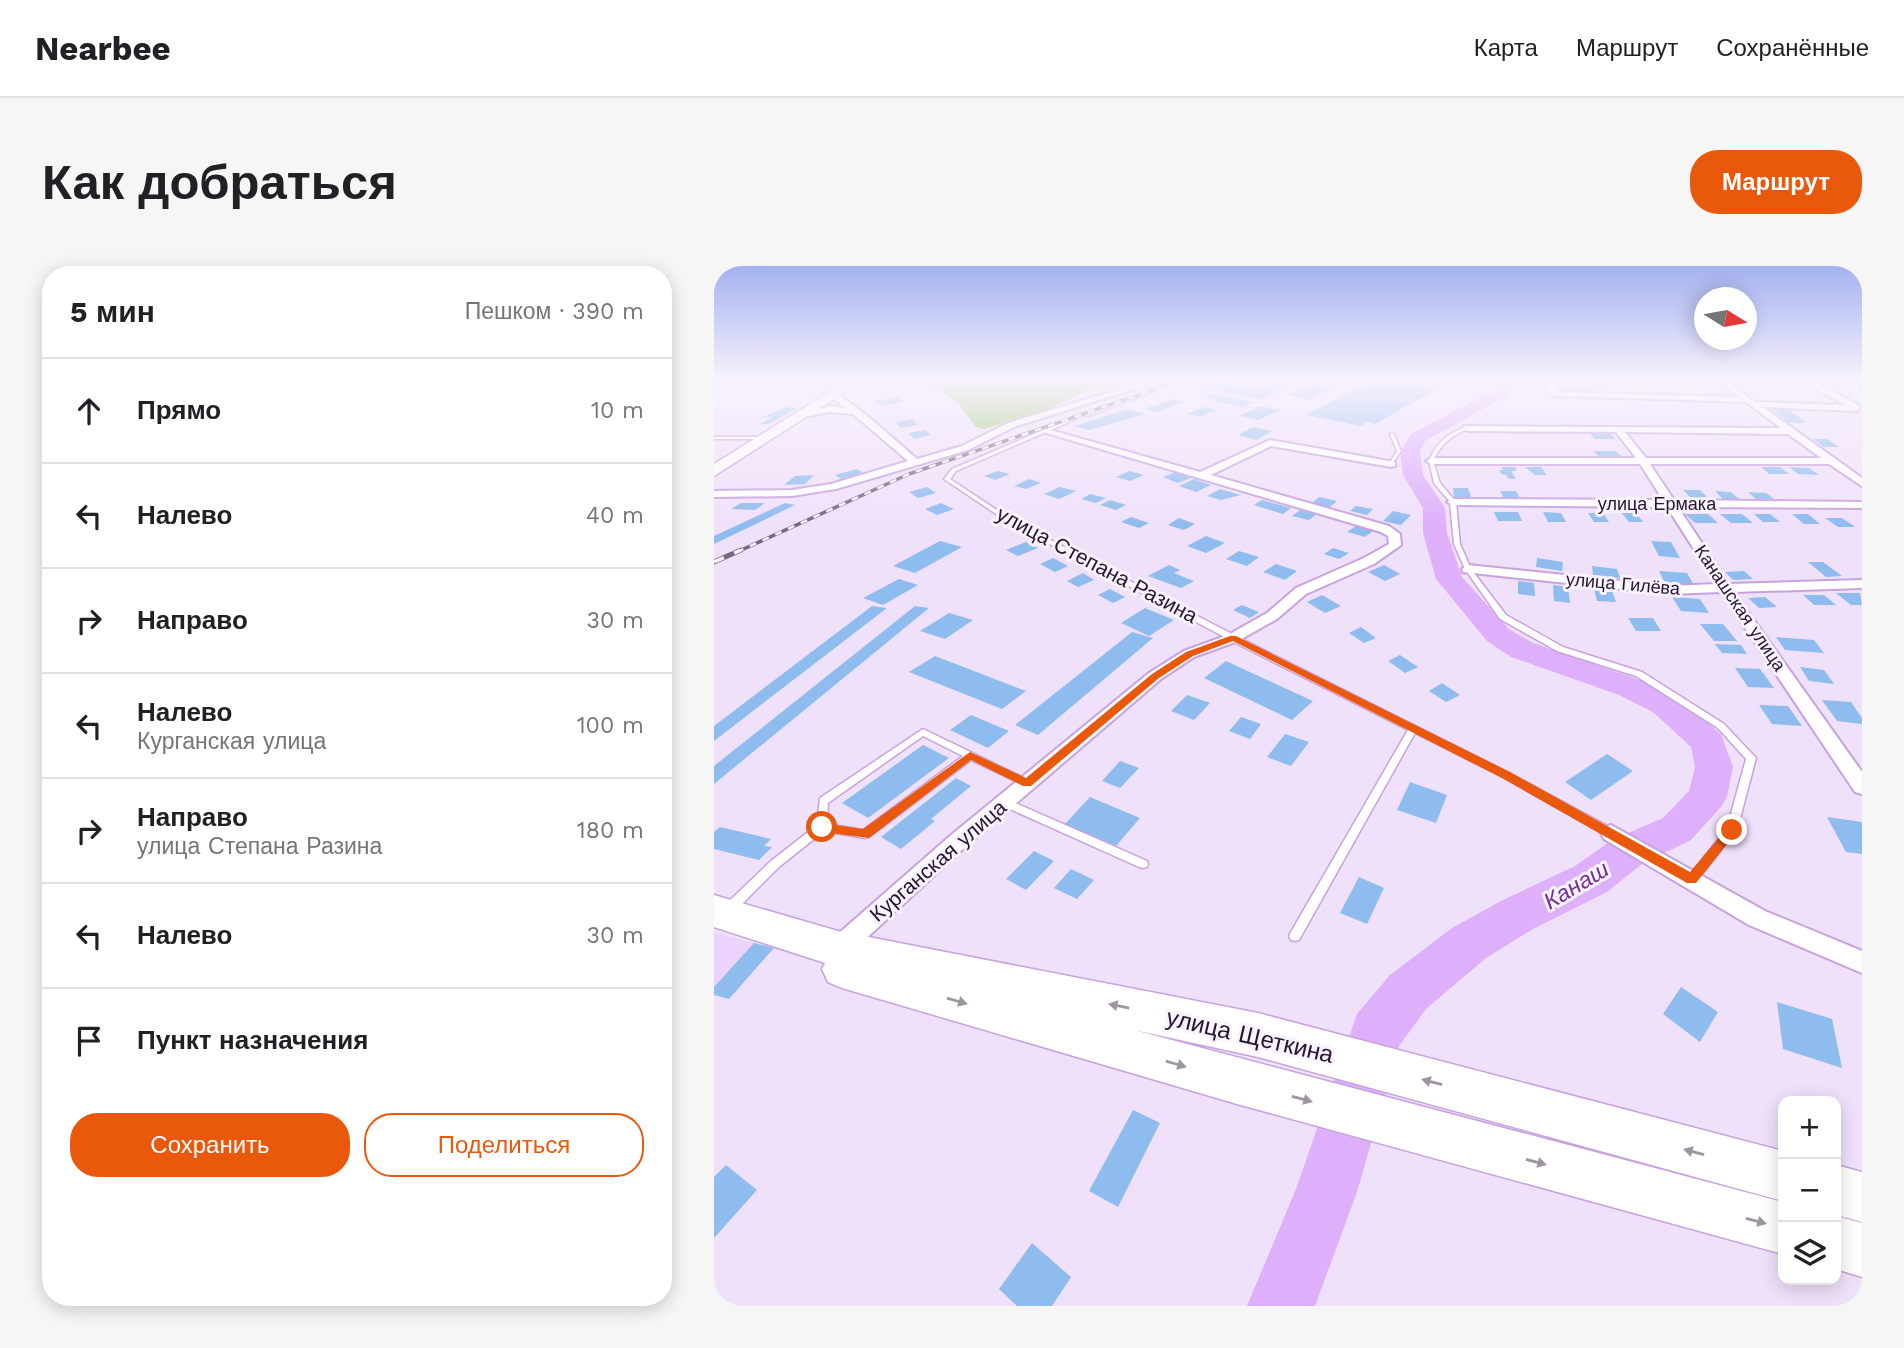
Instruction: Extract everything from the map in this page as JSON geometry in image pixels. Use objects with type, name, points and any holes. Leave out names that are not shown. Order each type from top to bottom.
[{"type":"main road","points":[[714,471],[784,428]]},
{"type":"main road","name":"улица Щеткина","points":[[719,912],[838,948],[1258,1035],[1778,1175]]},
{"type":"main road","points":[[838,948],[839,968],[1237,1081],[1778,1227]]},
{"type":"main road","points":[[1841,1191],[1862,1197]]},
{"type":"main road","points":[[1841,1244],[1862,1250]]},
{"type":"street","points":[[876,428],[915,462]]},
{"type":"street","points":[[714,494],[812,491],[965,448],[1006,428]]},
{"type":"street","points":[[1467,428],[1788,430]]},
{"type":"street","points":[[1785,428],[1862,483]]},
{"type":"street","name":"Канашская улица","points":[[1618,429],[1643,461],[1726,590],[1862,787]]},
{"type":"street","points":[[1046,430],[1202,475],[1270,443],[1391,464]]},
{"type":"street","points":[[1432,461],[1829,461]]},
{"type":"street","name":"Курганская улица","points":[[838,948],[1004,802],[1155,676],[1189,654],[1233,638],[1272,616],[1301,591],[1370,561],[1395,545],[1394,534],[1374,526],[1202,475]]},
{"type":"street","name":"улица Ермака","points":[[1453,502],[1862,505]]},
{"type":"street","name":"улица Гилёва","points":[[1468,569],[1669,590],[1862,584]]},
{"type":"street","name":"улица Степана Разина","points":[[1611,833],[1757,918],[1862,962]]},
{"type":"lane","name":"улица Степана Разина","points":[[1052,428],[954,470],[947,479],[1010,521],[1233,638],[1506,775],[1611,833]]},
{"type":"lane","points":[[1467,428],[1454,433],[1438,446],[1432,461],[1437,483],[1453,502],[1457,544],[1468,569],[1503,617],[1560,649],[1639,674],[1721,726],[1751,758],[1732,830],[1686,876]]},
{"type":"lane","points":[[1391,464],[1399,451],[1392,434]]},
{"type":"lane","points":[[714,438],[767,438]]},
{"type":"lane","points":[[1295,936],[1413,729]]},
{"type":"lane","points":[[822,827],[823,801],[923,732],[1027,783]]},
{"type":"lane","points":[[719,912],[822,827],[865,834],[970,755]]},
{"type":"lane","points":[[1004,802],[1143,864]]},
{"type":"shaded area","points":[[714,933],[774,948],[729,999],[714,995]]},
{"type":"building","points":[[1253,428],[1272,431],[1257,440],[1238,435]]},
{"type":"building","points":[[925,430],[931,435],[914,439],[908,433]]},
{"type":"building","points":[[1589,433],[1610,433],[1616,439],[1595,439]]},
{"type":"building","points":[[1813,439],[1827,439],[1839,447],[1824,447]]},
{"type":"building","points":[[1593,451],[1616,451],[1621,456],[1598,456]]},
{"type":"building","points":[[1501,467],[1515,467],[1517,471],[1511,471],[1516,479],[1509,479],[1501,474]]},
{"type":"building","points":[[1525,467],[1541,467],[1547,475],[1535,475]]},
{"type":"building","points":[[1761,467],[1780,467],[1789,474],[1769,474]]},
{"type":"building","points":[[1789,467],[1809,468],[1819,475],[1798,474]]},
{"type":"building","points":[[857,469],[863,473],[841,479],[835,475]]},
{"type":"building","points":[[998,471],[1010,474],[995,480],[984,476]]},
{"type":"building","points":[[1130,471],[1144,475],[1130,481],[1116,477]]},
{"type":"building","points":[[1176,472],[1191,478],[1178,483],[1163,477]]},
{"type":"building","points":[[814,475],[805,484],[784,485],[795,476]]},
{"type":"building","points":[[1029,479],[1041,483],[1026,489],[1014,486]]},
{"type":"building","points":[[1194,479],[1211,485],[1196,492],[1179,486]]},
{"type":"building","points":[[927,487],[936,493],[918,498],[909,492]]},
{"type":"building","points":[[1060,487],[1076,491],[1059,499],[1044,494]]},
{"type":"building","points":[[1453,488],[1468,488],[1471,497],[1454,497]]},
{"type":"building","points":[[1220,489],[1241,495],[1221,500],[1207,496]]},
{"type":"building","points":[[1683,490],[1700,490],[1709,499],[1692,499]]},
{"type":"building","points":[[1500,491],[1516,491],[1520,498],[1504,499]]},
{"type":"building","points":[[1715,491],[1731,492],[1739,499],[1723,499]]},
{"type":"building","points":[[1748,492],[1766,493],[1774,499],[1756,499]]},
{"type":"building","points":[[1090,494],[1106,498],[1096,503],[1081,499]]},
{"type":"building","points":[[1319,497],[1337,501],[1330,507],[1312,503]]},
{"type":"building","points":[[1110,500],[1126,505],[1116,510],[1100,505]]},
{"type":"building","points":[[1262,500],[1291,508],[1283,514],[1254,505]]},
{"type":"building","points":[[741,503],[765,503],[755,510],[731,509]]},
{"type":"building","points":[[785,503],[795,505],[714,544],[714,536]]},
{"type":"building","points":[[941,503],[954,509],[937,515],[925,509]]},
{"type":"building","points":[[1356,506],[1373,509],[1367,515],[1350,511]]},
{"type":"building","points":[[1300,510],[1317,514],[1309,520],[1292,516]]},
{"type":"building","points":[[1393,511],[1411,515],[1401,525],[1383,521]]},
{"type":"building","points":[[1494,512],[1518,512],[1522,521],[1498,521]]},
{"type":"building","points":[[1543,512],[1561,513],[1566,522],[1548,522]]},
{"type":"building","points":[[1588,513],[1603,513],[1609,522],[1594,522]]},
{"type":"building","points":[[1622,513],[1636,513],[1643,522],[1629,522]]},
{"type":"building","points":[[1685,514],[1708,514],[1718,523],[1695,523]]},
{"type":"building","points":[[1720,514],[1742,514],[1753,523],[1731,523]]},
{"type":"building","points":[[1754,514],[1770,514],[1780,522],[1763,522]]},
{"type":"building","points":[[1792,514],[1808,514],[1820,524],[1804,524]]},
{"type":"building","points":[[1131,517],[1149,523],[1139,528],[1121,522]]},
{"type":"building","points":[[1179,518],[1195,524],[1184,530],[1168,525]]},
{"type":"building","points":[[1825,518],[1842,518],[1855,527],[1838,527]]},
{"type":"building","points":[[1356,526],[1373,531],[1365,537],[1347,532]]},
{"type":"building","points":[[1206,536],[1225,543],[1206,553],[1187,546]]},
{"type":"building","points":[[940,541],[962,547],[915,573],[893,566]]},
{"type":"building","points":[[1651,541],[1671,542],[1680,558],[1659,556]]},
{"type":"building","points":[[1026,542],[1038,548],[1018,556],[1006,550]]},
{"type":"building","points":[[1333,548],[1349,553],[1339,559],[1324,554]]},
{"type":"building","points":[[1239,551],[1259,557],[1247,566],[1226,559]]},
{"type":"building","points":[[1053,558],[1068,566],[1055,572],[1040,564]]},
{"type":"building","points":[[1537,558],[1563,562],[1562,571],[1536,567]]},
{"type":"building","points":[[1808,562],[1823,562],[1842,576],[1826,577]]},
{"type":"building","points":[[1276,564],[1297,571],[1285,580],[1263,572]]},
{"type":"building","points":[[1169,565],[1180,570],[1174,573],[1194,581],[1181,588],[1148,576]]},
{"type":"building","points":[[1384,565],[1400,574],[1385,581],[1368,572]]},
{"type":"building","points":[[1592,566],[1617,569],[1620,578],[1593,575]]},
{"type":"building","points":[[1659,571],[1687,573],[1694,585],[1665,583]]},
{"type":"building","points":[[1744,571],[1753,579],[1733,580],[1725,572]]},
{"type":"building","points":[[1083,573],[1094,580],[1078,587],[1067,581]]},
{"type":"building","points":[[899,579],[918,585],[883,605],[863,598]]},
{"type":"building","points":[[1518,581],[1534,583],[1535,596],[1518,594]]},
{"type":"building","points":[[1553,585],[1568,587],[1570,603],[1554,601]]},
{"type":"building","points":[[1110,589],[1125,597],[1113,603],[1098,595]]},
{"type":"building","points":[[1594,589],[1612,591],[1616,602],[1597,601]]},
{"type":"building","points":[[1836,593],[1860,593],[1862,605],[1851,605]]},
{"type":"building","points":[[1322,595],[1341,606],[1325,613],[1307,602]]},
{"type":"building","points":[[1803,595],[1824,595],[1836,605],[1814,605]]},
{"type":"building","points":[[1672,597],[1700,599],[1709,613],[1681,611]]},
{"type":"building","points":[[1765,597],[1777,607],[1759,608],[1748,598]]},
{"type":"building","points":[[1242,605],[1259,612],[1250,618],[1233,610]]},
{"type":"building","points":[[872,606],[887,608],[714,741],[714,726]]},
{"type":"building","points":[[915,606],[929,608],[714,784],[714,766]]},
{"type":"building","points":[[1145,608],[1174,620],[1149,636],[1121,623]]},
{"type":"building","points":[[949,613],[973,620],[945,639],[920,631]]},
{"type":"building","points":[[1628,618],[1653,618],[1661,631],[1636,631]]},
{"type":"building","points":[[1700,624],[1723,624],[1737,641],[1714,641]]},
{"type":"building","points":[[1361,627],[1376,638],[1364,643],[1349,633]]},
{"type":"building","points":[[1132,632],[1153,638],[1038,735],[1015,725]]},
{"type":"building","points":[[1776,637],[1814,640],[1824,653],[1785,650]]},
{"type":"building","points":[[1715,644],[1741,645],[1747,654],[1722,653]]},
{"type":"building","points":[[1400,655],[1418,667],[1405,673],[1388,661]]},
{"type":"building","points":[[935,656],[1026,691],[1002,709],[909,672]]},
{"type":"building","points":[[1226,661],[1313,701],[1292,720],[1204,678]]},
{"type":"building","points":[[1800,667],[1824,670],[1834,684],[1809,681]]},
{"type":"building","points":[[1735,668],[1760,669],[1774,688],[1748,687]]},
{"type":"building","points":[[1442,683],[1460,695],[1446,702],[1429,691]]},
{"type":"building","points":[[1187,695],[1210,703],[1194,720],[1171,711]]},
{"type":"building","points":[[1822,700],[1851,702],[1862,718],[1862,724],[1837,721]]},
{"type":"building","points":[[1759,705],[1788,706],[1802,726],[1772,724]]},
{"type":"building","points":[[971,715],[1009,731],[988,748],[950,730]]},
{"type":"building","points":[[1241,717],[1261,724],[1250,739],[1229,731]]},
{"type":"building","points":[[1285,734],[1309,742],[1291,766],[1267,757]]},
{"type":"building","points":[[923,745],[949,758],[868,818],[842,803]]},
{"type":"building","points":[[1607,754],[1633,771],[1591,800],[1565,782]]},
{"type":"building","points":[[1120,761],[1139,768],[1120,788],[1102,781]]},
{"type":"building","points":[[956,778],[971,786],[931,819],[935,821],[901,849],[881,837]]},
{"type":"building","points":[[1410,782],[1447,795],[1436,823],[1397,810]]},
{"type":"building","points":[[1090,797],[1140,818],[1116,846],[1065,824]]},
{"type":"building","points":[[1827,817],[1862,822],[1862,854],[1846,852]]},
{"type":"building","points":[[720,827],[771,839],[764,846],[772,847],[759,860],[714,849],[714,832]]},
{"type":"building","points":[[1034,851],[1054,861],[1026,890],[1006,879]]},
{"type":"building","points":[[1071,869],[1094,880],[1077,899],[1054,888]]},
{"type":"building","points":[[1359,877],[1384,888],[1367,924],[1340,913]]},
{"type":"building","points":[[754,943],[774,948],[729,999],[714,995],[714,987]]},
{"type":"building","points":[[1681,987],[1718,1012],[1700,1042],[1663,1014]]},
{"type":"building","points":[[1777,1002],[1832,1019],[1842,1068],[1783,1049]]},
{"type":"building","points":[[1133,1110],[1160,1123],[1118,1207],[1089,1191]]},
{"type":"building","points":[[726,1165],[757,1190],[714,1238],[714,1177]]},
{"type":"building","points":[[1032,1243],[1071,1277],[1052,1306],[1017,1306],[999,1289]]},
{"type":"waterway","name":"Канаш","points":[[1281,1306],[1326,1192],[1376,1033],[1408,992],[1469,943],[1517,915],[1591,879],[1627,852],[1677,829],[1707,797],[1714,767],[1708,743],[1665,704],[1631,688],[1522,650],[1498,635],[1449,579],[1435,533],[1434,508],[1413,475],[1410,452],[1418,438],[1435,428]]},
{"type":"railway","points":[[737,552],[909,474],[1044,428]]},
{"type":"railway","points":[[714,562],[741,550]]},
{"type":"route","points":[[822,827],[865,834],[970,755],[1027,783],[1155,676],[1189,654],[1233,638],[1506,775],[1691,880],[1732,830]]}]
